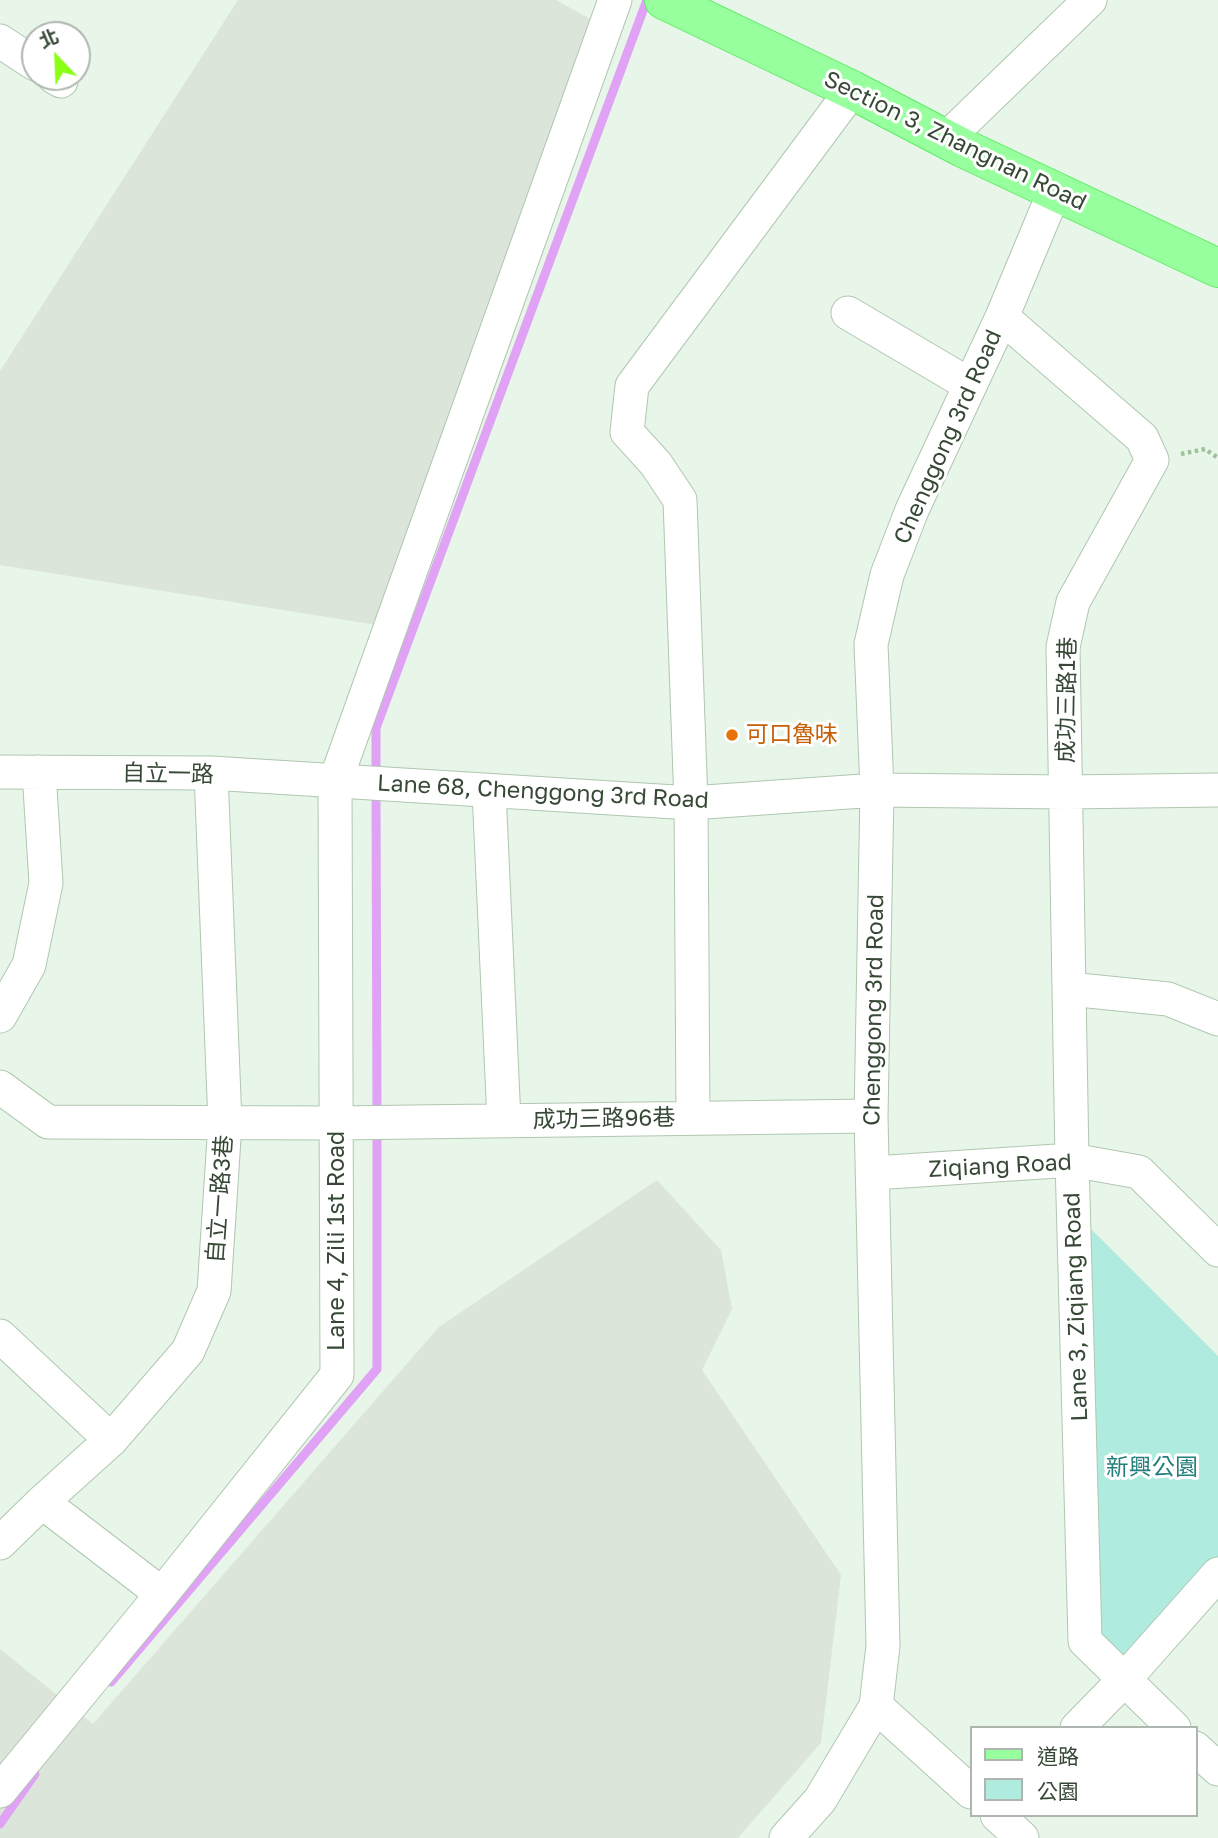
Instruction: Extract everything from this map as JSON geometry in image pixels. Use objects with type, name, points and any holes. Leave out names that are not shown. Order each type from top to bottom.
[{"type":"main road","name":"Section 3, Zhangnan Road","points":[[683,5],[946,139],[1218,268]]},
{"type":"street","points":[[335,782],[615,0]]},
{"type":"street","points":[[946,139],[1090,0]]},
{"type":"street","points":[[0,41],[21,55]]},
{"type":"street","points":[[693,1118],[691,803],[680,500],[656,464],[626,432],[632,386],[852,90]]},
{"type":"street","name":"Chenggong 3rd Road","points":[[786,1838],[820,1800],[876,1706],[883,1646],[871,1116],[877,790],[871,645],[887,575],[912,510],[1002,317],[1055,190]]},
{"type":"street","points":[[848,313],[970,385]]},
{"type":"street","points":[[1002,317],[1142,438],[1152,460]]},
{"type":"street","name":"成功三路1巷","points":[[1066,792],[1063,647],[1073,602],[1152,460]]},
{"type":"street","name":"自立一路","points":[[0,772],[211,774],[335,782]]},
{"type":"street","points":[[0,1016],[29,965],[46,883],[39,772]]},
{"type":"street","name":"自立一路3巷","points":[[0,1543],[111,1440],[188,1351],[214,1291],[225,1122],[211,774]]},
{"type":"street","name":"Lane 68, Chenggong 3rd Road","points":[[335,782],[691,803],[877,790],[1218,790]]},
{"type":"street","name":"Lane 4, Zili 1st Road","points":[[0,1791],[337,1375],[335,782]]},
{"type":"street","points":[[489,791],[504,1121]]},
{"type":"street","name":"Lane 3, Ziqiang Road","points":[[1066,792],[1072,1160],[1085,1641],[1172,1726]]},
{"type":"street","points":[[1069,989],[1168,999],[1218,1018]]},
{"type":"street","name":"成功三路96巷","points":[[0,1087],[48,1122],[337,1123],[871,1116]]},
{"type":"street","name":"Ziqiang Road","points":[[874,1173],[1072,1160],[1139,1172],[1218,1250]]},
{"type":"street","points":[[0,1336],[111,1440]]},
{"type":"street","points":[[42,1502],[162,1594]]},
{"type":"street","points":[[1079,1726],[1123,1681],[1218,1574]]},
{"type":"street","points":[[876,1706],[970,1791]]},
{"type":"street","points":[[1197,1750],[1218,1769]]},
{"type":"street","points":[[999,1817],[1022,1838]]},
{"type":"path","points":[[1152,460],[1205,449],[1218,458]]},
{"type":"shaded area","points":[[238,0],[556,0],[592,20],[377,625],[0,565],[0,371]]},
{"type":"shaded area","points":[[657,1180],[721,1250],[732,1309],[702,1370],[841,1575],[821,1743],[738,1838],[0,1838],[0,1649],[93,1724],[439,1327]]},
{"type":"green space","name":"新興公園","points":[[1085,1223],[1218,1356],[1218,1562],[1123,1670],[1090,1638]]},
{"type":"waterway","points":[[376,775],[376,728],[647,0]]},
{"type":"waterway","points":[[376,789],[377,1115]]},
{"type":"waterway","points":[[111,1682],[377,1369],[377,1129]]},
{"type":"waterway","points":[[0,1824],[35,1774]]},
{"type":"place","name":"可口魯味","points":[[732,735]]}]
